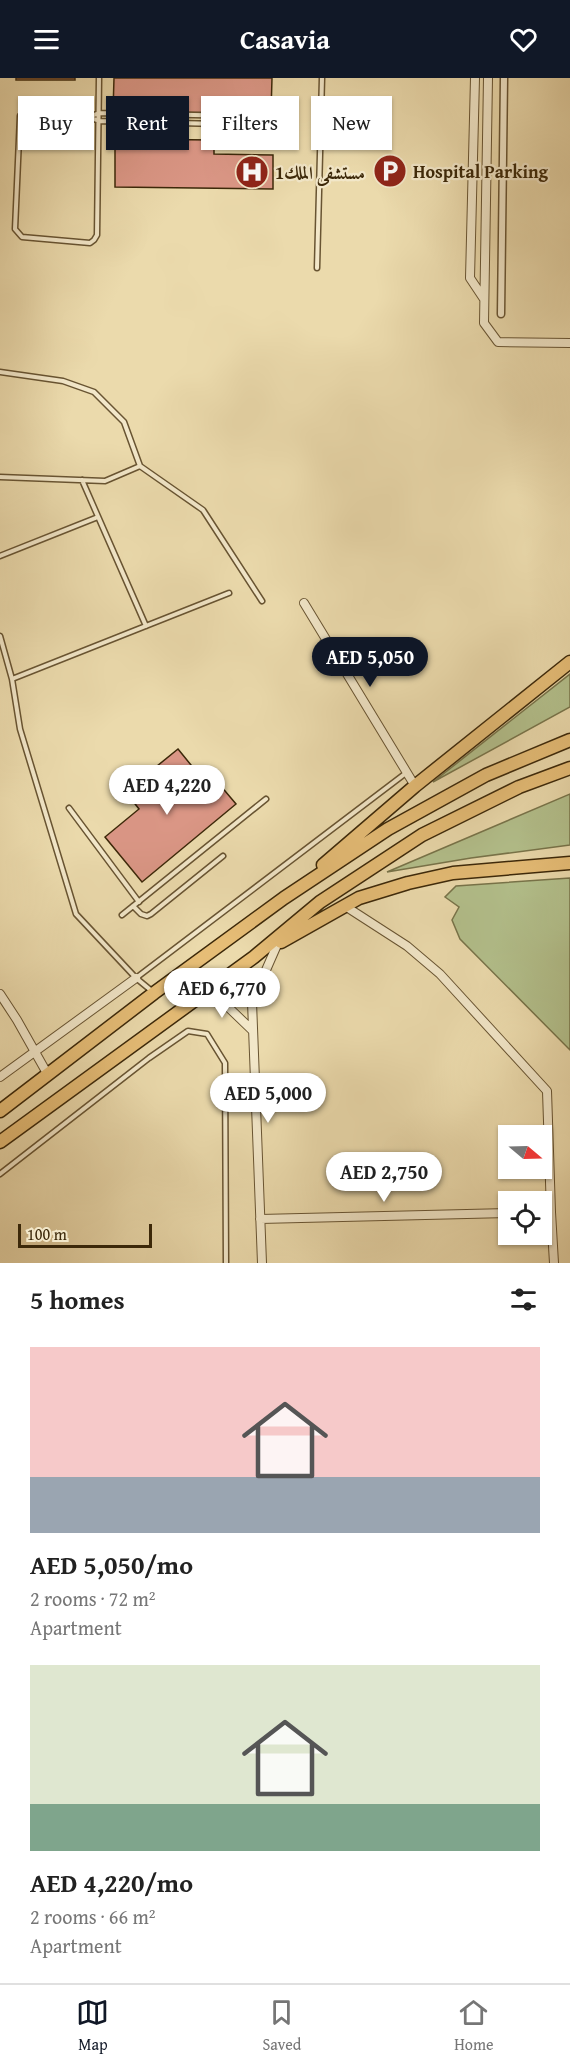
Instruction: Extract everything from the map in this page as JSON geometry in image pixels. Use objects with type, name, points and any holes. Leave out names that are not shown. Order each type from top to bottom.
[{"type":"main road","points":[[284,898],[414,786],[570,662]]},
{"type":"main road","points":[[0,1111],[154,993],[284,898],[407,819],[486,775],[570,740]]},
{"type":"main road","points":[[0,1142],[254,957],[320,902],[422,835],[519,788],[570,768]]},
{"type":"main road","points":[[254,957],[359,898],[408,883],[453,873],[570,863]]},
{"type":"street","points":[[475,78],[470,278],[485,300]]},
{"type":"street","points":[[488,78],[484,323],[498,342],[570,343]]},
{"type":"street","points":[[501,314],[504,78]]},
{"type":"street","points":[[304,603],[414,786]]},
{"type":"street","points":[[345,906],[407,946],[440,974],[547,1091],[550,1191]]},
{"type":"street","points":[[262,1263],[252,1002],[277,945]]},
{"type":"street","points":[[0,1077],[136,978]]},
{"type":"street","points":[[0,994],[48,1075]]},
{"type":"street","points":[[200,997],[227,1006],[252,1029]]},
{"type":"street","points":[[260,1219],[498,1213]]},
{"type":"street","points":[[552,1229],[554,1263]]},
{"type":"lane","points":[[18,150],[15,229],[18,234],[22,237],[90,243],[94,240],[97,235],[99,78]]},
{"type":"lane","points":[[317,268],[322,78]]},
{"type":"lane","points":[[99,113],[241,116],[246,118],[249,126],[246,129],[237,130],[219,124],[99,121],[89,117],[99,113]]},
{"type":"lane","points":[[0,372],[63,381],[94,392],[124,422],[140,466],[203,510],[262,601]]},
{"type":"lane","points":[[0,477],[105,481],[140,466]]},
{"type":"lane","points":[[82,480],[146,626]]},
{"type":"lane","points":[[0,556],[98,517]]},
{"type":"lane","points":[[12,679],[229,593]]},
{"type":"lane","points":[[0,636],[12,679],[20,729],[75,914],[136,978],[154,993]]},
{"type":"lane","points":[[136,978],[406,773]]},
{"type":"lane","points":[[122,915],[266,799]]},
{"type":"lane","points":[[69,808],[139,902]]},
{"type":"lane","points":[[133,906],[141,914],[147,916],[151,914],[223,856]]},
{"type":"lane","points":[[0,1174],[148,1058],[188,1031],[207,1034],[225,1063],[226,1263]]},
{"type":"green space","points":[[570,674],[570,707],[433,782]]},
{"type":"green space","points":[[570,794],[570,845],[387,872]]},
{"type":"green space","points":[[570,878],[570,1050],[460,939],[452,920],[459,907],[445,897],[456,886]]},
{"type":"building","points":[[16,78],[75,78],[75,80],[16,80]]},
{"type":"building","points":[[114,78],[272,78],[271,96],[201,96],[201,113],[189,112],[189,96],[113,96]]},
{"type":"building","points":[[189,140],[201,140],[201,150],[214,150],[214,154],[273,155],[273,189],[115,187],[115,150],[189,150]]},
{"type":"building","points":[[178,749],[204,781],[194,789],[203,800],[220,785],[236,804],[142,882],[105,837],[139,809],[129,796],[149,779],[146,775]]},
{"type":"place","name":"Hospital Parking","points":[[390,171]]},
{"type":"place","name":"مستشفى الملك1","points":[[252,172]]}]
